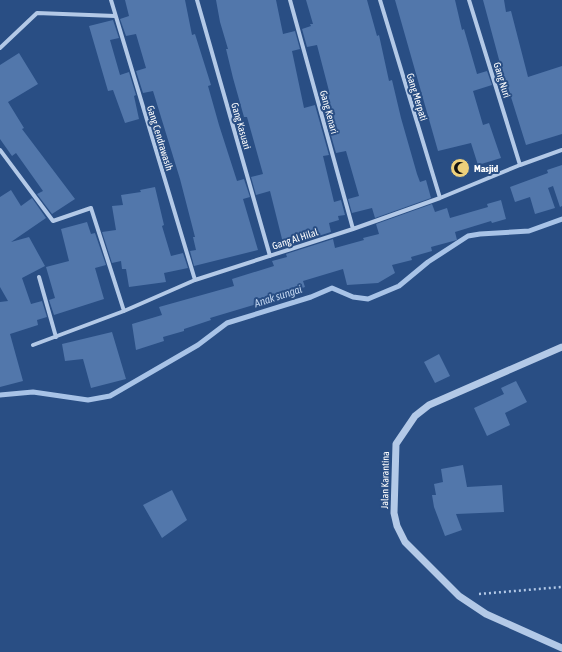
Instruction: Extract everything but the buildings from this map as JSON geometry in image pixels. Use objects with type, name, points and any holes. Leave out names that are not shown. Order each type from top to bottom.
[{"type":"street","name":"Gang Cendrawasih","points":[[111,0],[194,280]]},
{"type":"street","name":"Gang Kasuari","points":[[196,0],[270,256]]},
{"type":"street","name":"Gang Kenari","points":[[290,0],[353,229]]},
{"type":"street","name":"Gang Merpati","points":[[380,0],[440,198]]},
{"type":"street","name":"Gang Nuri","points":[[470,0],[520,165]]},
{"type":"street","points":[[0,48],[37,13],[115,16]]},
{"type":"street","points":[[0,150],[53,221],[91,208],[124,312]]},
{"type":"street","name":"Gang Al Hilal","points":[[33,345],[124,312],[194,280],[353,229],[440,198],[520,165],[562,150]]},
{"type":"street","points":[[40,277],[56,337]]},
{"type":"street","name":"Jalan Karantina","points":[[562,347],[428,405],[416,416],[396,444],[394,513],[397,526],[405,542],[420,559],[459,596],[486,614],[562,648]]},
{"type":"path","points":[[459,596],[562,587]]},
{"type":"waterway","name":"Anak sungai","points":[[0,395],[33,392],[88,400],[110,396],[198,345],[227,323],[311,297],[332,288],[353,297],[368,299],[399,286],[428,262],[468,236],[529,231],[562,219]]},
{"type":"place","name":"Masjid","points":[[460,168]]}]
